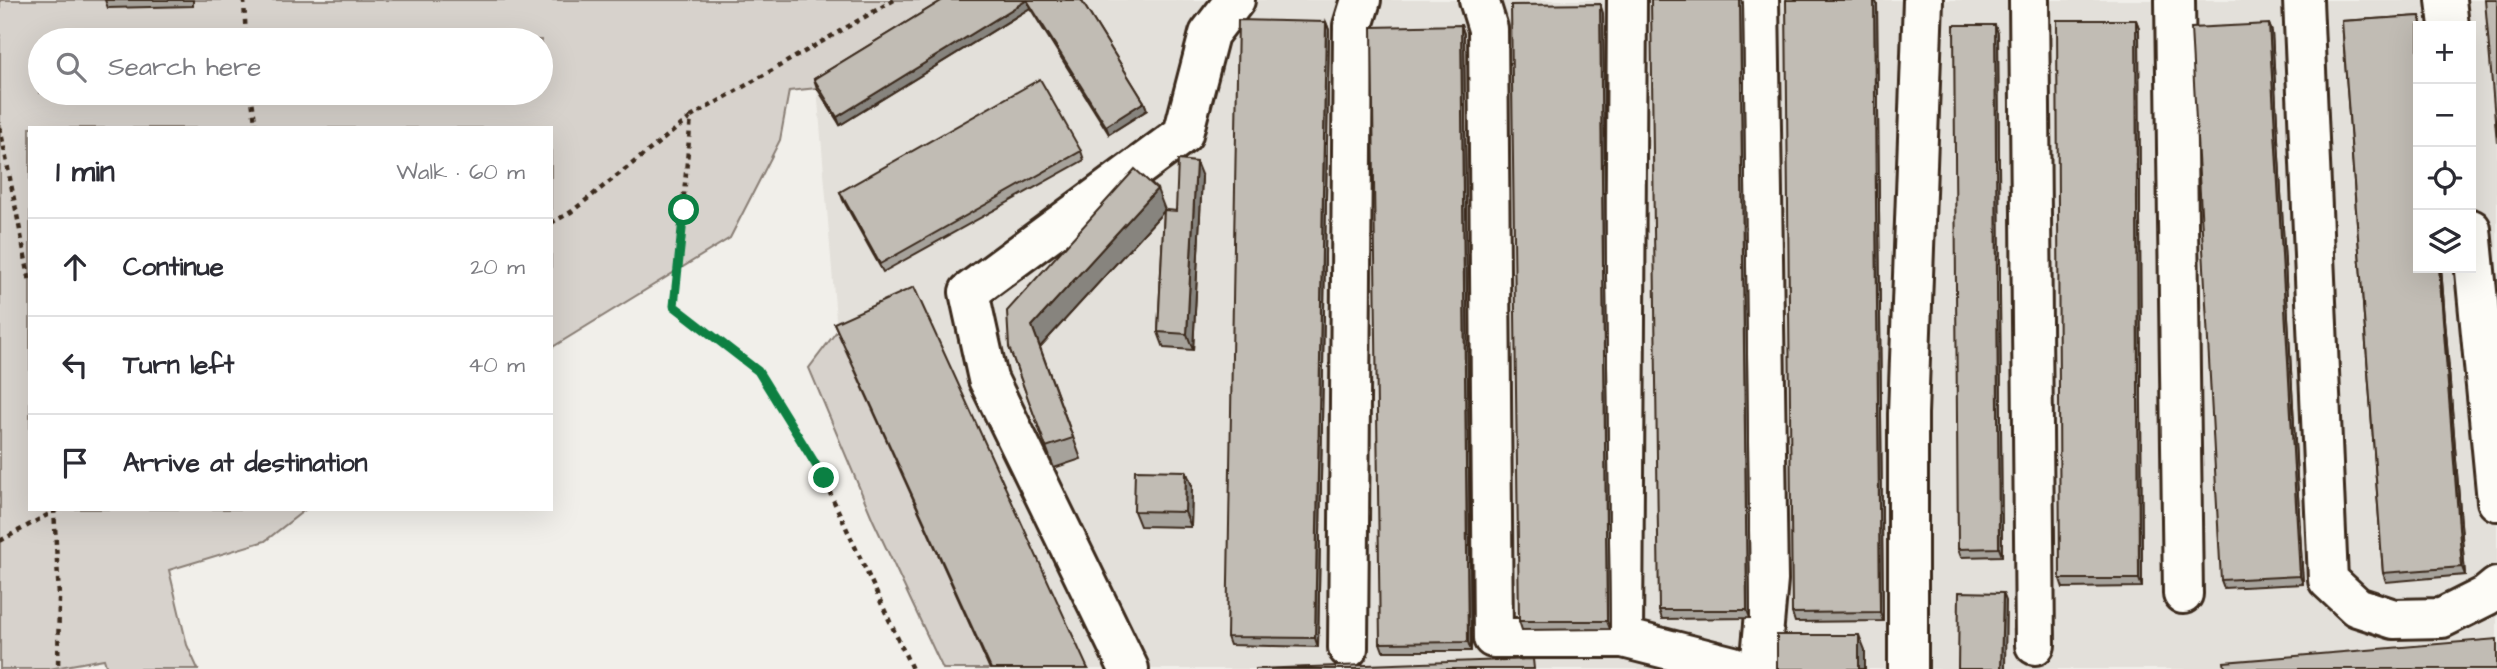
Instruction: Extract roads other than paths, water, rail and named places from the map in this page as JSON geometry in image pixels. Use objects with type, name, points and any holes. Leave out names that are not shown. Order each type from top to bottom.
[{"type":"lane","points":[[1129,669],[988,379],[969,292],[1183,134],[1209,34],[1235,0]]},
{"type":"lane","points":[[1348,648],[1353,26],[1361,0]]},
{"type":"lane","points":[[1479,0],[1488,29],[1493,638],[1623,638],[1733,666],[1735,669]]},
{"type":"lane","points":[[1623,638],[1627,0]]},
{"type":"lane","points":[[1759,0],[1768,580],[1760,669]]},
{"type":"lane","points":[[1908,669],[1908,414],[1923,0]]},
{"type":"lane","points":[[2029,0],[2035,645]]},
{"type":"lane","points":[[2175,0],[2183,594]]},
{"type":"lane","points":[[2303,0],[2328,580],[2357,607],[2394,619],[2442,618],[2486,596],[2497,587]]},
{"type":"lane","points":[[2446,0],[2448,21]]},
{"type":"lane","points":[[2475,273],[2497,502]]}]
